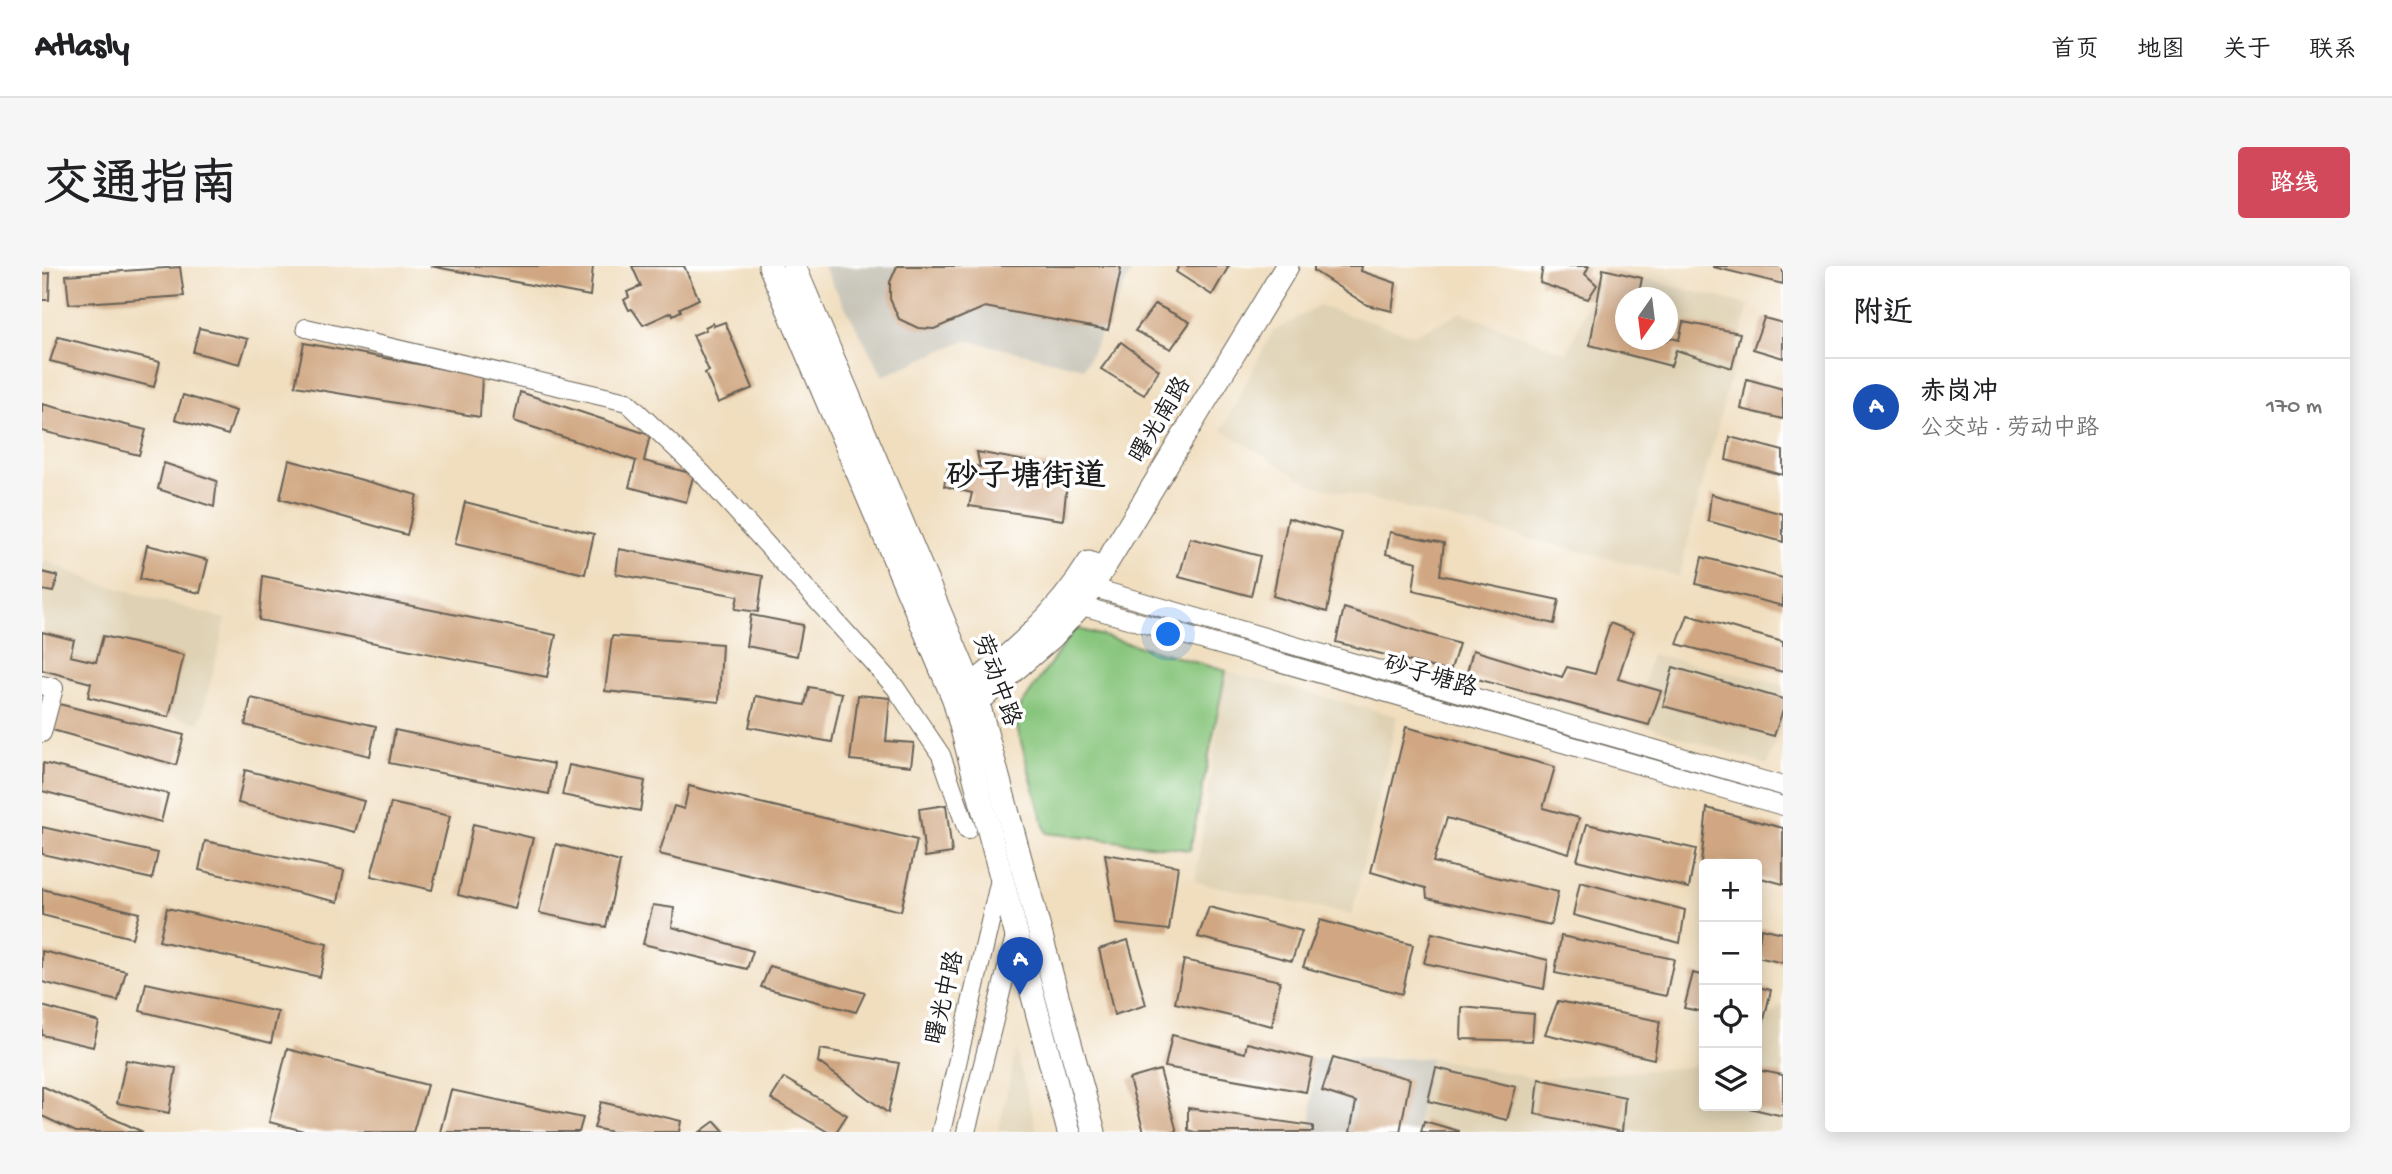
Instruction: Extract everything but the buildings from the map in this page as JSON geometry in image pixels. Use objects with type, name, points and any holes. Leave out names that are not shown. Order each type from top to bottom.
[{"type":"main road","name":"劳动中路","points":[[770,266],[957,708],[1069,1132]]},
{"type":"main road","name":"劳动中路","points":[[794,266],[975,694],[1094,1132]]},
{"type":"main road","name":"曙光南路","points":[[957,708],[1052,637],[1270,266]]},
{"type":"main road","name":"曙光南路","points":[[1077,594],[1287,266]]},
{"type":"street","points":[[306,328],[626,402],[702,473],[895,687],[941,755],[967,830]]},
{"type":"street","name":"砂子塘路","points":[[1077,594],[1783,786]]},
{"type":"street","name":"砂子塘路","points":[[1077,594],[1783,806]]},
{"type":"street","points":[[42,685],[54,688],[42,733]]},
{"type":"street","name":"曙光中路","points":[[941,1132],[1001,875]]},
{"type":"street","name":"曙光中路","points":[[966,1132],[1028,887]]},
{"type":"shaded area","points":[[823,266],[1134,266],[1084,368],[966,340],[883,376]]},
{"type":"shaded area","points":[[1603,269],[1676,287],[1615,287],[1615,350],[1678,350],[1678,287],[1749,305],[1679,576],[1310,484],[1222,430],[1272,332],[1319,306],[1414,335],[1461,312],[1567,353]]},
{"type":"shaded area","points":[[42,559],[99,583],[226,619],[200,724],[42,672]]},
{"type":"shaded area","points":[[1651,654],[1783,685],[1783,722],[1767,765],[1635,722]]},
{"type":"shaded area","points":[[1226,671],[1397,716],[1352,915],[1195,882]]},
{"type":"shaded area","points":[[1783,1004],[1783,1132],[1417,1132],[1430,1058],[1539,1079],[1689,1067],[1699,1061],[1699,1111],[1762,1111],[1762,1023]]},
{"type":"shaded area","points":[[1016,1049],[1037,1132],[998,1132]]},
{"type":"shaded area","points":[[1430,1058],[1416,1132],[1311,1132],[1313,1059]]},
{"type":"green space","points":[[1075,628],[1226,671],[1190,850],[1046,833],[1014,716]]},
{"type":"place","name":"赤岗冲","points":[[1020,995]]},
{"type":"district","name":"砂子塘街道","points":[[1026,479]]}]
